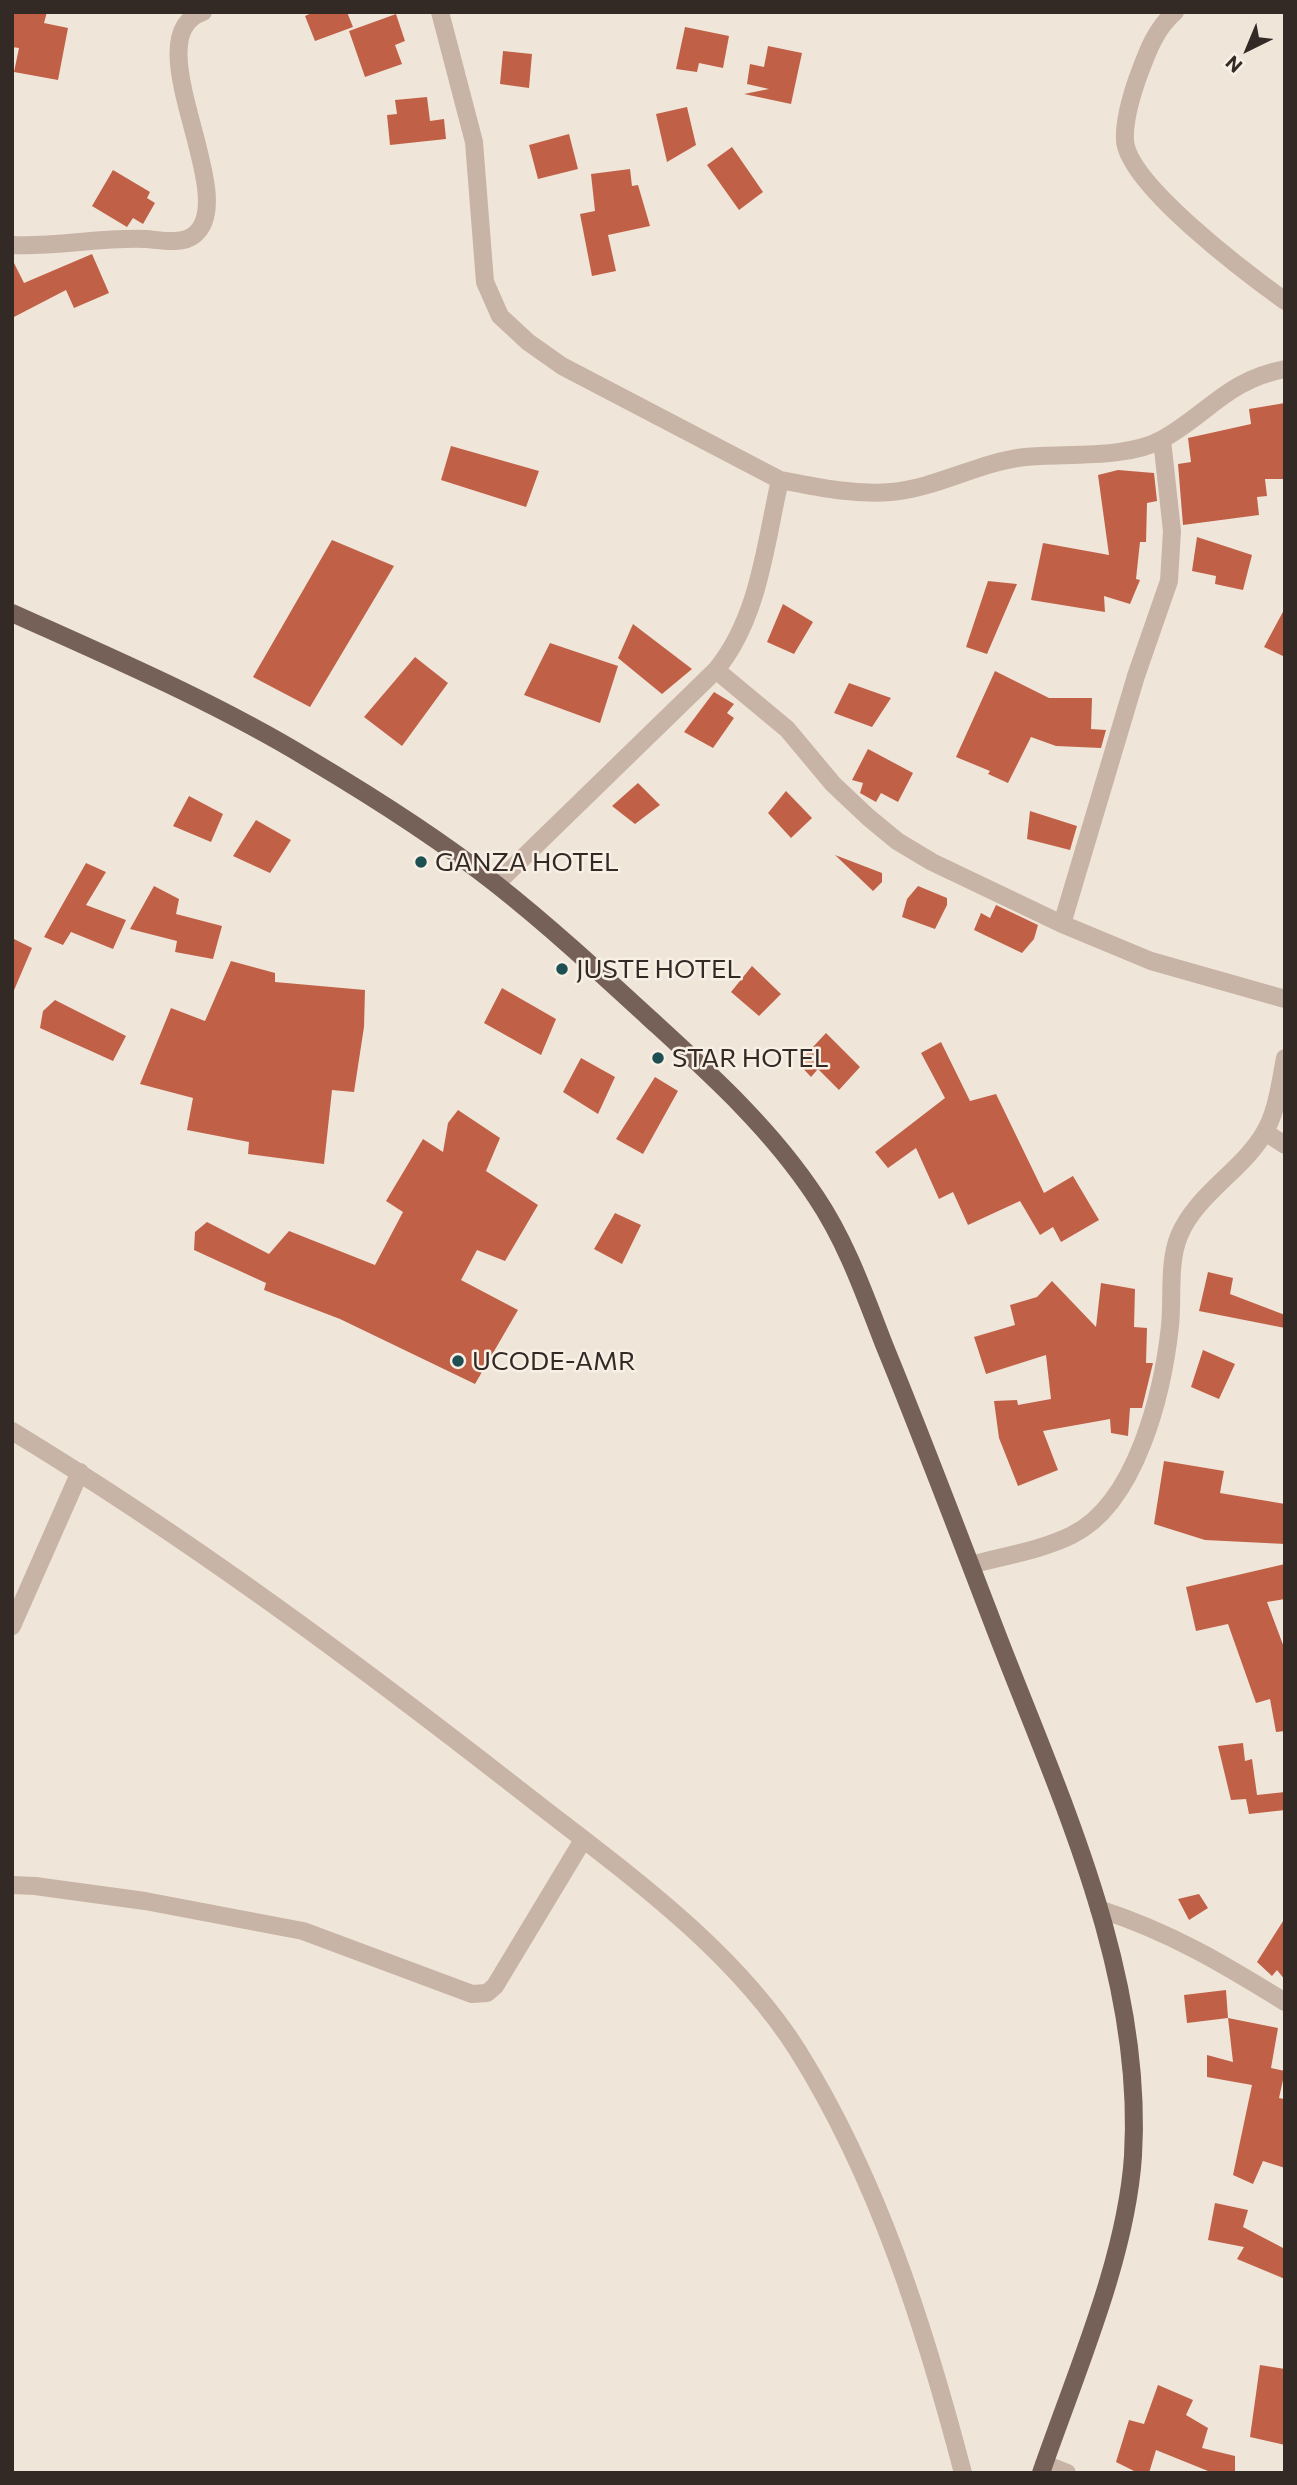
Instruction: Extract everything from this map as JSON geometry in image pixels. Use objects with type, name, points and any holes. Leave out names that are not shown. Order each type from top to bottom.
[{"type":"main road","points":[[12,612],[162,681],[305,756],[438,841],[496,884],[606,978],[726,1088],[773,1139],[817,1198],[844,1244],[971,1565],[1099,1909],[1121,1989],[1134,2067],[1133,2160],[1113,2266],[1042,2469]]},
{"type":"street","points":[[12,245],[128,238],[183,240],[195,235],[207,208],[181,65],[180,33],[186,22],[203,12]]},
{"type":"street","points":[[440,12],[474,142],[485,282],[500,316],[528,342],[562,366],[780,481],[847,492],[892,492],[1021,457],[1138,449],[1162,440],[1224,393],[1249,380],[1285,369]]},
{"type":"street","points":[[1175,12],[1152,42],[1133,90],[1124,141],[1136,168],[1171,206],[1228,260],[1285,301]]},
{"type":"street","points":[[1062,924],[1136,676],[1169,581],[1172,531],[1162,440]]},
{"type":"street","points":[[496,884],[716,670],[732,649],[747,619],[780,481]]},
{"type":"street","points":[[716,670],[766,708],[833,784],[897,841],[932,862],[1062,924],[1151,961],[1285,999]]},
{"type":"street","points":[[971,1565],[1071,1535],[1107,1507],[1136,1463],[1149,1425],[1170,1328],[1178,1237],[1188,1219],[1265,1132],[1285,1058]]},
{"type":"street","points":[[1265,1132],[1285,1145]]},
{"type":"street","points":[[12,1431],[79,1472],[262,1594],[583,1840],[739,1972],[797,2050],[856,2157],[928,2346],[963,2473]]},
{"type":"street","points":[[12,1626],[79,1472]]},
{"type":"street","points":[[12,1885],[145,1901],[303,1931],[472,1994],[486,1993],[495,1986],[583,1840]]},
{"type":"street","points":[[1099,1909],[1150,1926],[1191,1945],[1285,2002]]},
{"type":"street","points":[[1042,2469],[1067,2473]]},
{"type":"building","points":[[12,12],[47,12],[44,23],[68,28],[58,80],[14,72],[19,48],[12,47]]},
{"type":"building","points":[[314,12],[347,12],[353,27],[315,41],[305,16]]},
{"type":"building","points":[[396,14],[405,41],[395,45],[402,64],[365,77],[349,31]]},
{"type":"building","points":[[685,27],[729,36],[723,68],[699,63],[697,72],[676,69]]},
{"type":"building","points":[[768,46],[802,53],[791,104],[744,94],[769,89],[747,84],[750,64],[764,67]]},
{"type":"building","points":[[503,51],[532,54],[529,88],[500,84]]},
{"type":"building","points":[[427,97],[430,121],[444,119],[446,139],[390,145],[387,115],[397,114],[395,100]]},
{"type":"building","points":[[687,107],[696,145],[667,162],[656,114]]},
{"type":"building","points":[[569,134],[578,169],[538,179],[529,145]]},
{"type":"building","points":[[732,147],[763,192],[739,210],[707,165]]},
{"type":"building","points":[[630,169],[632,186],[638,185],[650,226],[608,235],[616,271],[592,276],[580,214],[595,211],[591,174]]},
{"type":"building","points":[[113,170],[150,192],[147,198],[155,203],[143,224],[133,218],[127,227],[92,206]]},
{"type":"building","points":[[92,254],[109,293],[74,308],[66,290],[12,318],[12,259],[24,283]]},
{"type":"building","points":[[1285,403],[1285,479],[1265,479],[1267,496],[1257,497],[1259,515],[1183,525],[1178,464],[1191,462],[1188,438],[1251,424],[1249,409]]},
{"type":"building","points":[[451,446],[539,471],[526,507],[441,480]]},
{"type":"building","points":[[1118,470],[1154,473],[1157,501],[1147,503],[1146,542],[1140,542],[1136,579],[1140,580],[1130,604],[1104,596],[1105,612],[1031,600],[1043,543],[1109,555],[1098,475]]},
{"type":"building","points":[[1197,537],[1252,555],[1243,590],[1215,584],[1216,576],[1192,571]]},
{"type":"building","points":[[332,540],[394,566],[310,707],[253,677]]},
{"type":"building","points":[[988,581],[1017,584],[987,654],[966,647]]},
{"type":"building","points":[[783,604],[813,622],[794,654],[767,642]]},
{"type":"building","points":[[1285,608],[1285,657],[1264,647]]},
{"type":"building","points":[[633,624],[692,669],[662,694],[618,658]]},
{"type":"building","points":[[550,643],[618,666],[600,723],[524,695]]},
{"type":"building","points":[[415,657],[448,683],[402,746],[364,717]]},
{"type":"building","points":[[995,671],[1049,698],[1092,698],[1091,729],[1106,730],[1101,748],[1056,746],[1031,737],[1008,783],[988,774],[990,771],[956,757]]},
{"type":"building","points":[[849,683],[891,698],[872,727],[834,713]]},
{"type":"building","points":[[714,692],[734,704],[727,713],[734,718],[713,748],[684,732]]},
{"type":"building","points":[[868,749],[913,773],[898,802],[881,793],[876,802],[860,793],[863,783],[852,780]]},
{"type":"building","points":[[638,783],[660,805],[635,824],[612,806]]},
{"type":"building","points":[[786,791],[812,818],[791,838],[768,813]]},
{"type":"building","points":[[189,796],[223,814],[211,842],[173,826]]},
{"type":"building","points":[[1030,811],[1077,826],[1070,850],[1027,839]]},
{"type":"building","points":[[256,820],[291,840],[270,873],[233,856]]},
{"type":"building","points":[[835,855],[882,873],[882,882],[873,891]]},
{"type":"building","points":[[86,863],[106,872],[86,905],[126,920],[113,949],[71,932],[63,945],[44,937]]},
{"type":"building","points":[[154,886],[179,899],[176,914],[222,926],[213,959],[175,952],[177,941],[130,929]]},
{"type":"building","points":[[918,886],[947,898],[947,905],[935,929],[902,917],[907,899]]},
{"type":"building","points":[[996,905],[1038,925],[1034,939],[1022,953],[974,930],[981,913],[990,918]]},
{"type":"building","points":[[12,938],[32,948],[12,995]]},
{"type":"building","points":[[231,961],[275,973],[275,982],[365,990],[364,1027],[354,1092],[332,1090],[324,1164],[248,1154],[249,1142],[187,1130],[193,1098],[140,1084],[171,1008],[205,1021]]},
{"type":"building","points":[[752,966],[781,994],[759,1016],[731,992]]},
{"type":"building","points":[[502,988],[556,1019],[541,1055],[484,1023]]},
{"type":"building","points":[[55,1000],[126,1036],[113,1061],[40,1028],[43,1011]]},
{"type":"building","points":[[826,1033],[860,1067],[839,1090],[818,1069],[811,1077],[798,1063]]},
{"type":"building","points":[[941,1042],[970,1101],[996,1094],[1044,1193],[1073,1176],[1099,1220],[1061,1242],[1053,1227],[1040,1235],[1020,1201],[968,1225],[953,1192],[939,1199],[916,1148],[888,1168],[875,1152],[945,1098],[921,1053]]},
{"type":"building","points":[[581,1058],[615,1077],[598,1114],[563,1092]]},
{"type":"building","points":[[655,1077],[678,1091],[643,1154],[616,1139]]},
{"type":"building","points":[[458,1110],[500,1138],[486,1171],[538,1205],[505,1261],[477,1250],[461,1280],[518,1310],[475,1384],[340,1319],[264,1290],[266,1283],[194,1250],[195,1232],[207,1222],[269,1254],[289,1231],[375,1265],[403,1212],[386,1201],[423,1139],[443,1152],[448,1123]]},
{"type":"building","points":[[615,1213],[641,1225],[622,1264],[594,1249]]},
{"type":"building","points":[[1208,1272],[1233,1278],[1230,1294],[1285,1315],[1285,1328],[1199,1311]]},
{"type":"building","points":[[1052,1281],[1096,1327],[1101,1283],[1135,1289],[1134,1327],[1147,1328],[1146,1363],[1153,1363],[1142,1408],[1130,1408],[1128,1436],[1111,1433],[1110,1419],[1043,1431],[1058,1470],[1018,1486],[999,1438],[994,1401],[1017,1400],[1018,1405],[1051,1399],[1046,1355],[986,1374],[974,1337],[1015,1325],[1010,1305],[1037,1297]]},
{"type":"building","points":[[1203,1350],[1235,1364],[1219,1399],[1191,1387]]},
{"type":"building","points":[[1164,1461],[1224,1471],[1220,1493],[1285,1504],[1285,1544],[1205,1540],[1154,1524]]},
{"type":"building","points":[[1285,1564],[1285,1599],[1267,1602],[1285,1650],[1285,1731],[1276,1732],[1270,1699],[1256,1703],[1228,1624],[1196,1631],[1186,1587]]},
{"type":"building","points":[[1243,1743],[1245,1761],[1252,1759],[1257,1795],[1285,1792],[1285,1810],[1249,1814],[1246,1799],[1231,1800],[1218,1746]]},
{"type":"building","points":[[1199,1894],[1208,1908],[1189,1920],[1178,1899]]},
{"type":"building","points":[[1285,1918],[1285,1980],[1277,1970],[1272,1976],[1257,1962]]},
{"type":"building","points":[[1226,1990],[1228,2018],[1187,2023],[1184,1995]]},
{"type":"building","points":[[1228,2018],[1278,2028],[1271,2068],[1285,2071],[1279,2098],[1284,2099],[1285,2168],[1263,2161],[1253,2184],[1233,2175],[1252,2085],[1207,2077],[1207,2055],[1233,2062]]},
{"type":"building","points":[[1215,2203],[1248,2210],[1243,2227],[1285,2249],[1285,2279],[1237,2259],[1244,2247],[1208,2240]]},
{"type":"building","points":[[1260,2365],[1285,2369],[1285,2445],[1250,2437]]},
{"type":"building","points":[[1158,2385],[1193,2400],[1186,2415],[1208,2428],[1202,2448],[1235,2456],[1235,2473],[1213,2473],[1156,2450],[1149,2473],[1138,2473],[1116,2462],[1129,2420],[1144,2424]]},
{"type":"place","name":"GANZA HOTEL","points":[[421,862]]},
{"type":"place","name":"JUSTE HOTEL","points":[[562,969]]},
{"type":"place","name":"STAR HOTEL","points":[[658,1058]]},
{"type":"place","name":"UCODE-AMR","points":[[458,1361]]}]
